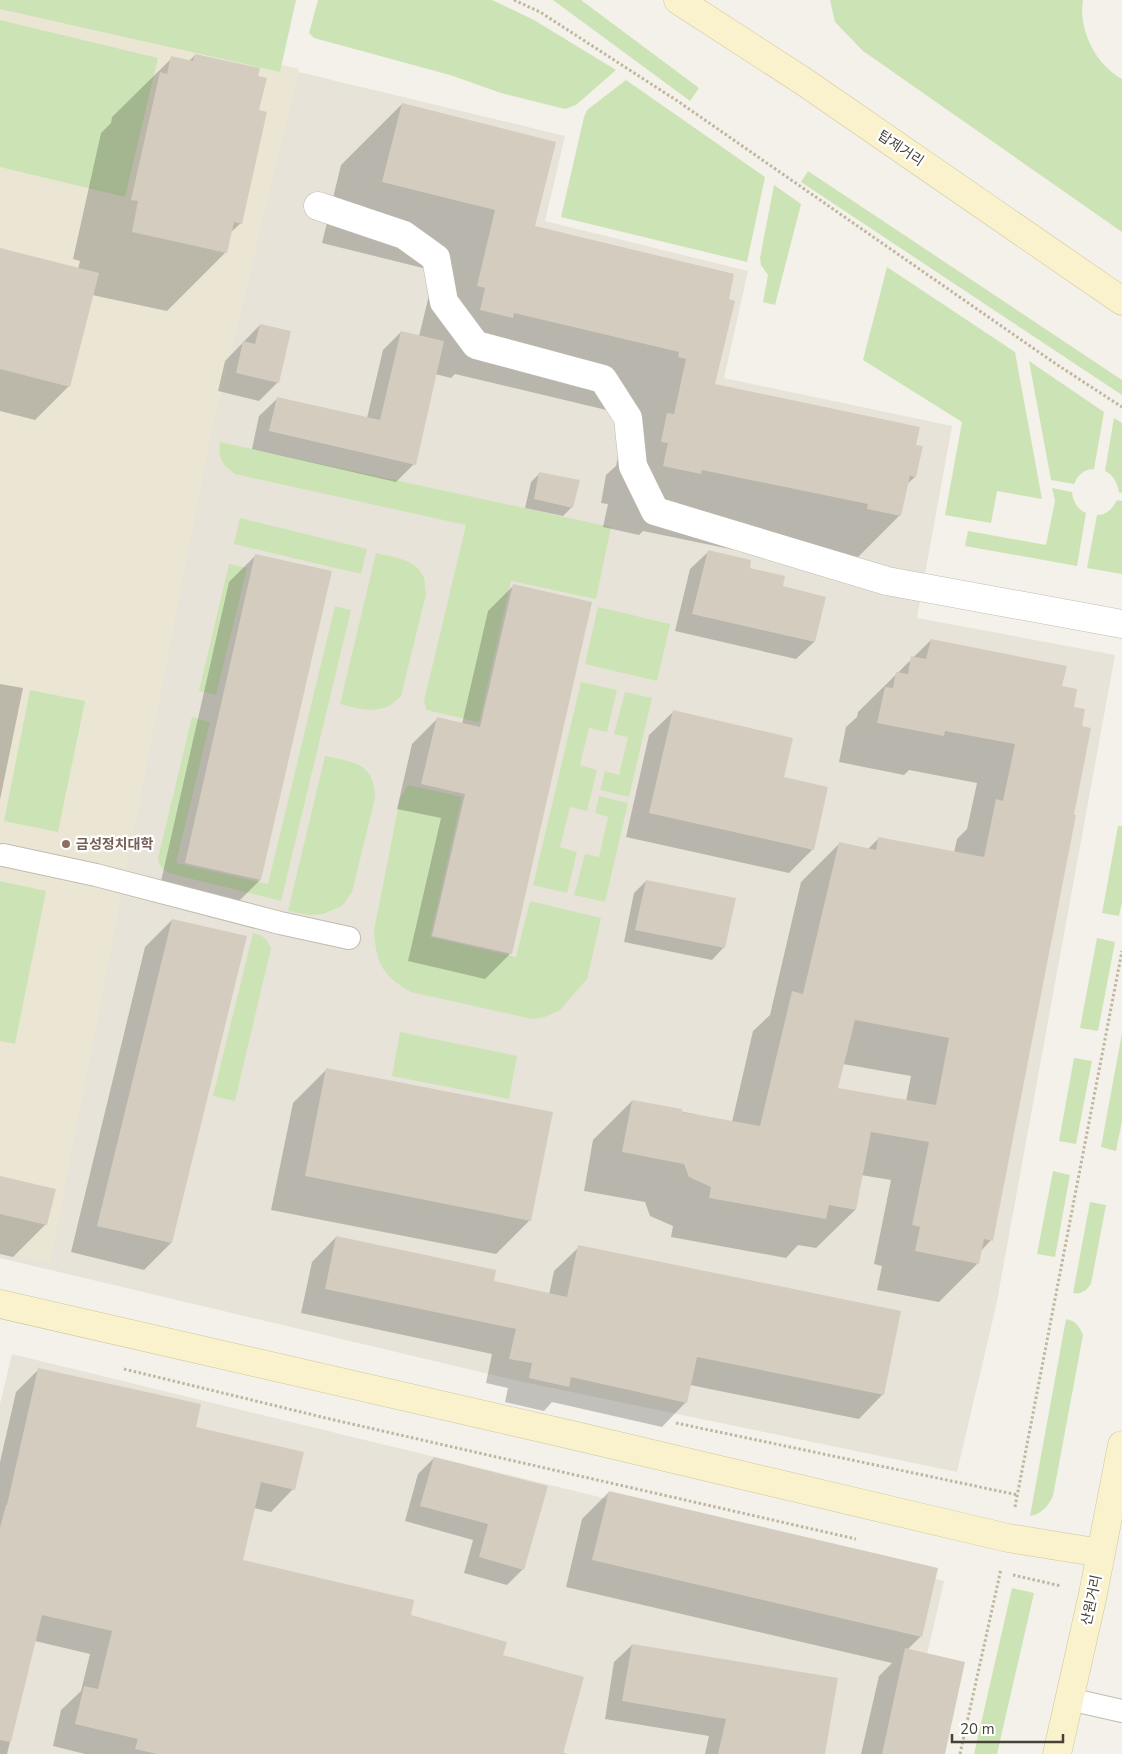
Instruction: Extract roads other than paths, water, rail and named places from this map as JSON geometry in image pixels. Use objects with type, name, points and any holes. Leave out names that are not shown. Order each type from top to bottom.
[{"type":"main road","name":"탑제거리","points":[[678,0],[811,87],[1122,300]]},
{"type":"main road","points":[[0,1304],[566,1433],[1008,1538],[1101,1553]]},
{"type":"main road","name":"산원거리","points":[[1057,1754],[1093,1594],[1122,1445]]},
{"type":"street","points":[[318,206],[404,235],[436,258],[444,302],[476,345],[603,379],[628,418],[633,466],[655,511],[888,581],[1122,624]]},
{"type":"lane","points":[[3,855],[96,875],[280,923],[349,938]]},
{"type":"lane","points":[[1070,1699],[1122,1711]]},
{"type":"place","name":"금성정치대학","points":[[66,844]]}]
